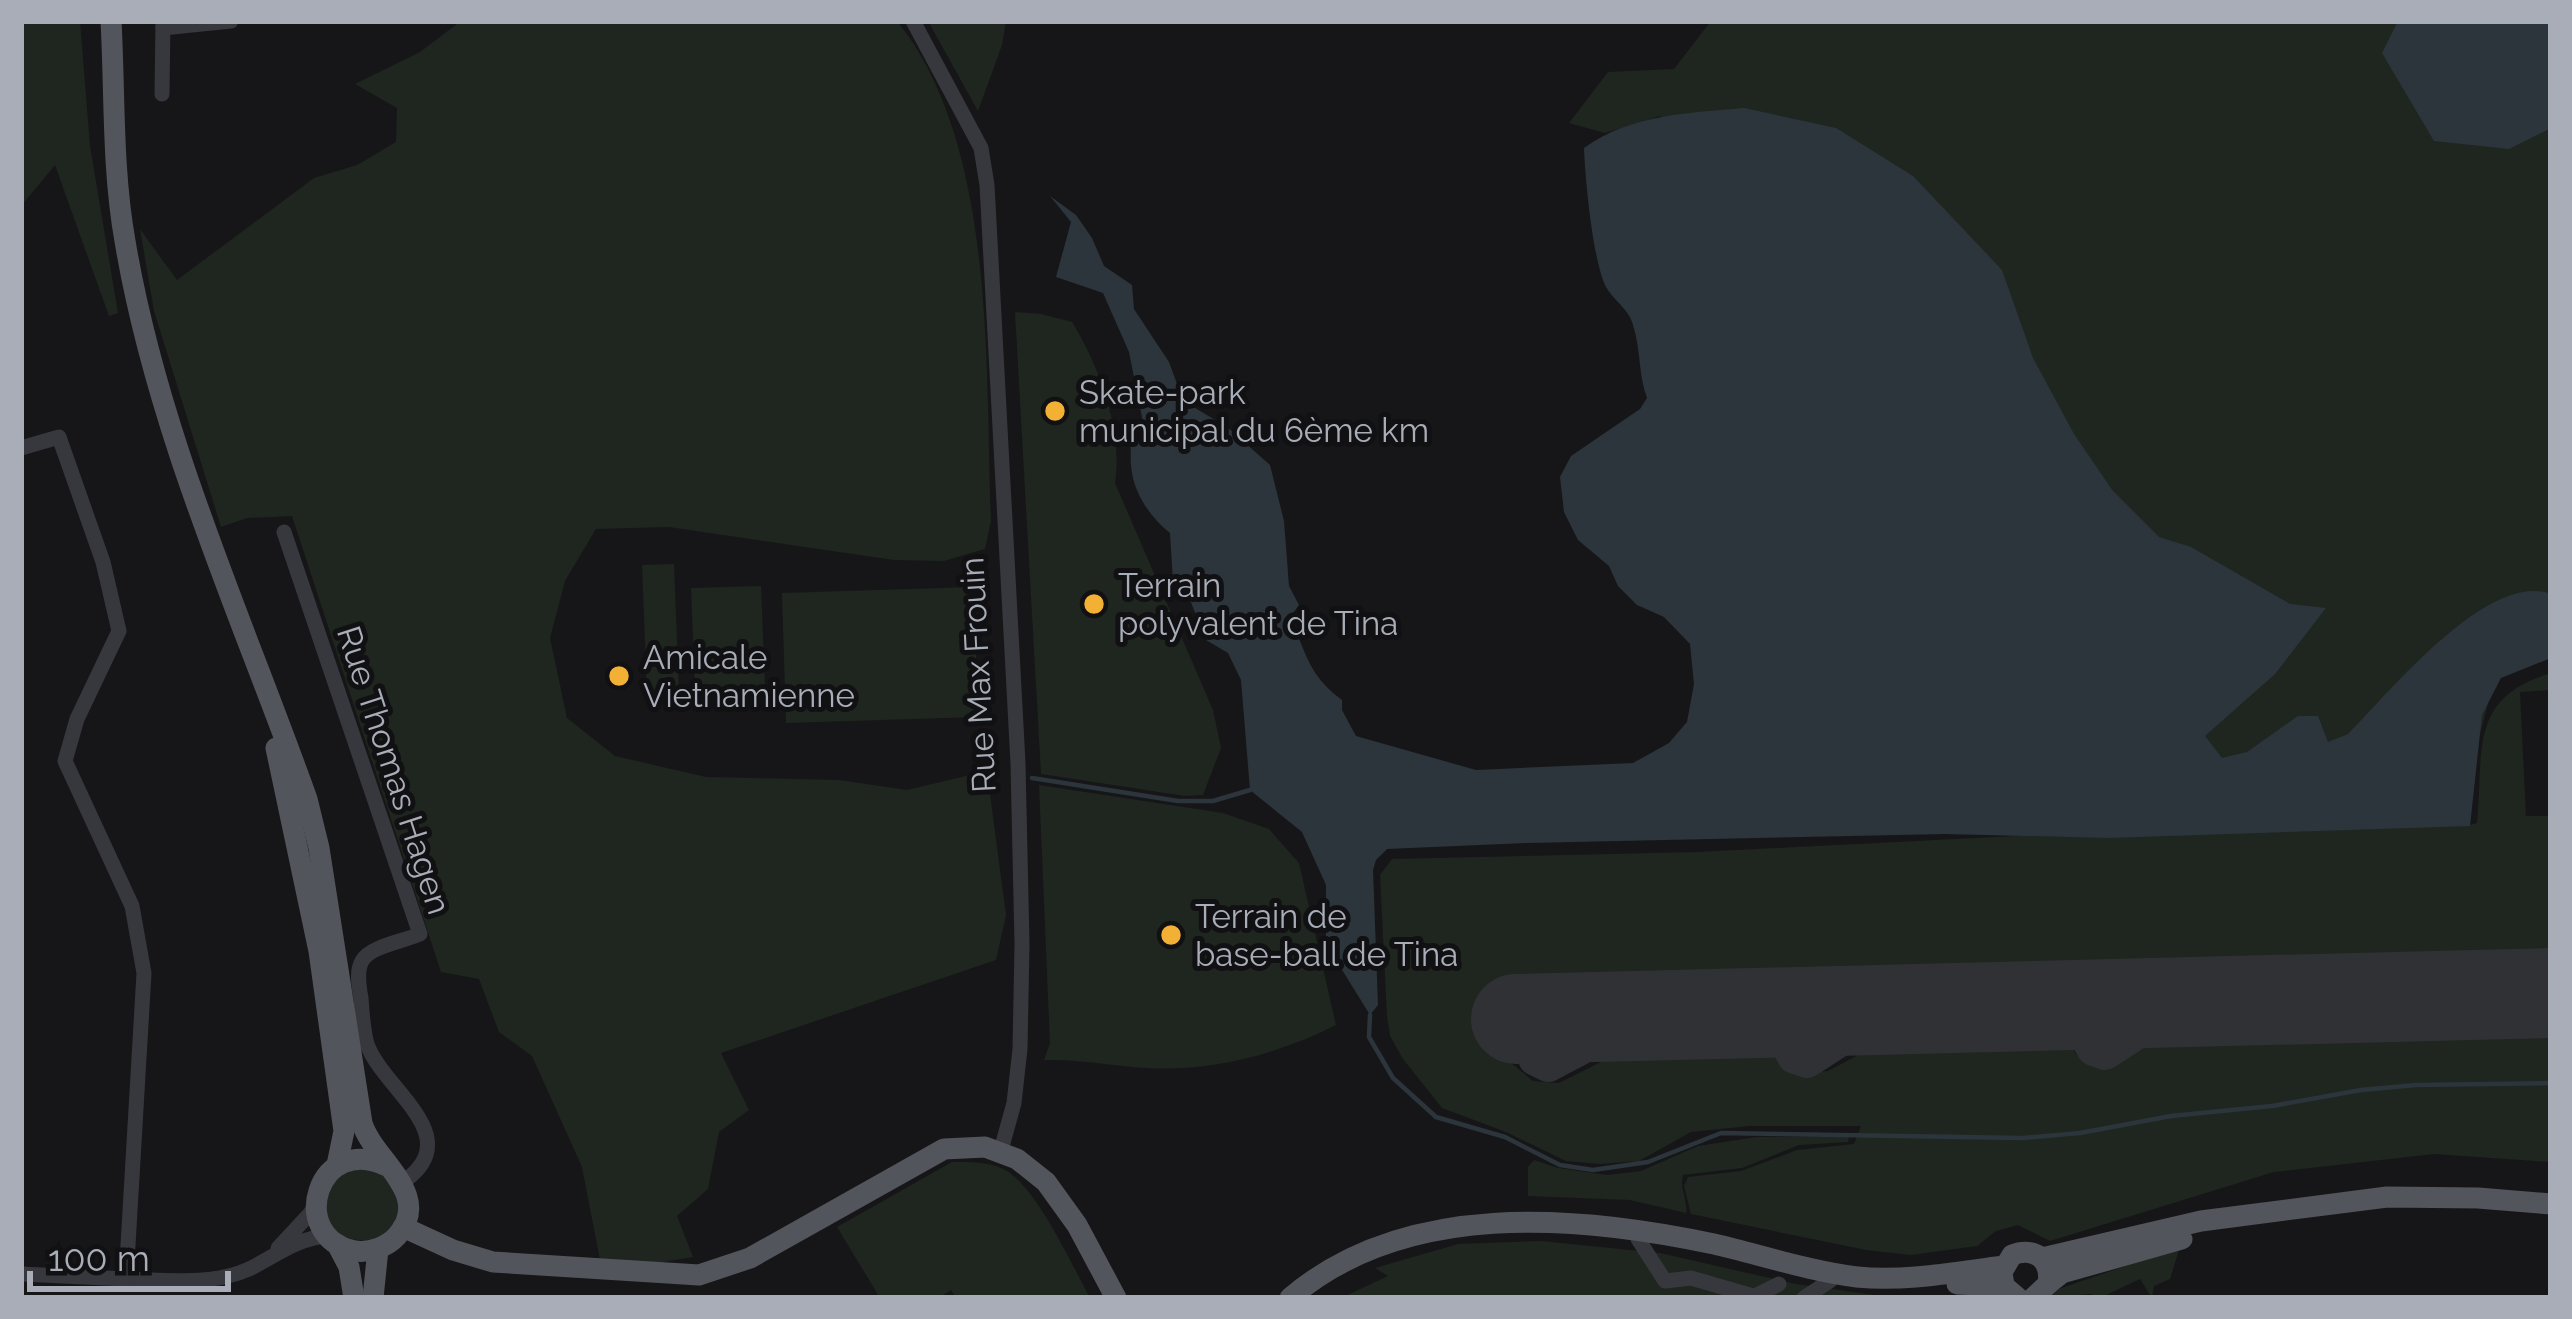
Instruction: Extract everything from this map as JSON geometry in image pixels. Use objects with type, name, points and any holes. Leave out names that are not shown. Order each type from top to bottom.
[{"type":"main road","points":[[111,21],[117,183],[138,307],[173,429],[307,799],[319,848],[362,1124],[367,1140],[396,1175],[408,1201],[403,1227],[378,1249],[350,1250],[332,1240]]},
{"type":"main road","points":[[242,620],[289,799],[319,951],[344,1131],[338,1165]]},
{"type":"main road","points":[[403,1227],[493,1262],[699,1275],[750,1258],[944,1149],[962,1146],[1001,1150],[1046,1182],[1077,1225],[1116,1298]]},
{"type":"main road","points":[[354,1298],[350,1267],[316,1207],[321,1183],[338,1165],[363,1158],[396,1175]]},
{"type":"main road","points":[[2024,1290],[2019,1252],[2042,1258],[2184,1224],[2416,1196],[2551,1204]]},
{"type":"main road","points":[[1303,1298],[1373,1259],[1450,1238],[1501,1234],[1638,1239],[1879,1286],[2024,1290],[2062,1273],[2170,1241],[2283,1222],[2415,1207],[2551,1216]]},
{"type":"main road","points":[[1290,1298],[1342,1264],[1417,1235],[1496,1223],[1605,1225],[1862,1278],[2024,1290],[2049,1270],[2042,1258]]},
{"type":"main road","points":[[374,1298],[378,1249]]},
{"type":"street","points":[[162,94],[163,25],[231,21]]},
{"type":"street","name":"Rue Max Frouin","points":[[913,21],[981,148],[987,185],[1018,764],[1022,944],[1020,1049],[1014,1102],[1001,1150]]},
{"type":"street","points":[[21,448],[59,437],[103,562],[118,631],[77,719],[65,761],[132,907],[143,973],[145,1003],[126,1279]]},
{"type":"street","name":"Rue Thomas Hagen","points":[[284,532],[420,934],[370,952],[358,976],[368,1045],[428,1129],[429,1146],[411,1176],[396,1175]]},
{"type":"street","points":[[272,1255],[316,1207]]},
{"type":"street","points":[[1638,1239],[1665,1281],[1691,1278],[1758,1297],[1779,1284]]},
{"type":"street","points":[[21,1274],[211,1280],[246,1270],[304,1240],[332,1240]]},
{"type":"street","points":[[1804,1298],[1831,1280]]},
{"type":"shaded area","points":[[21,21],[80,21],[90,146],[118,313],[109,316],[55,165],[21,206]]},
{"type":"shaded area","points":[[461,21],[897,21],[930,72],[953,130],[969,193],[985,328],[991,521],[985,549],[944,561],[894,560],[669,527],[596,529],[565,581],[550,638],[567,718],[615,756],[706,777],[839,780],[907,790],[987,771],[1006,915],[996,960],[721,1053],[749,1110],[719,1132],[708,1189],[677,1216],[693,1257],[657,1263],[600,1260],[582,1167],[532,1056],[499,1032],[479,979],[441,972],[292,516],[247,518],[221,527],[154,311],[140,229],[177,280],[314,178],[357,165],[396,142],[397,108],[355,84],[420,52]]},
{"type":"shaded area","points":[[928,21],[1006,21],[978,111]]},
{"type":"shaded area","points":[[1711,21],[2551,21],[2551,638],[2274,830],[2297,829],[2490,696],[2476,750],[2470,825],[2477,823],[2482,750],[2493,712],[2524,684],[2551,673],[2551,690],[2520,692],[2526,816],[2551,816],[2551,962],[1507,988],[1510,1062],[1533,1081],[1559,1083],[1621,1052],[1759,1045],[1796,1074],[1828,1071],[1879,1044],[2069,1038],[2077,1054],[2099,1066],[2127,1058],[2167,1034],[2551,1027],[2551,1162],[2434,1154],[2274,1172],[2050,1241],[2018,1225],[1996,1231],[1977,1246],[1911,1255],[1691,1214],[1684,1186],[1688,1177],[1741,1171],[1797,1150],[1854,1144],[1861,1126],[1750,1126],[1691,1132],[1639,1161],[1566,1161],[1442,1108],[1403,1059],[1390,1036],[1387,1016],[1380,875],[1392,859],[1697,852],[2052,834],[1660,116],[1605,133],[1569,123],[1608,72],[1674,69]]},
{"type":"shaded area","points":[[2398,21],[2551,21],[2551,128],[2509,149],[2434,141],[2382,53]]},
{"type":"shaded area","points":[[1744,108],[1836,128],[1913,176],[2002,270],[2033,358],[2074,434],[2113,491],[2159,537],[2191,547],[2290,604],[2326,608],[2275,674],[2205,736],[2222,758],[2247,752],[2298,716],[2318,716],[2328,742],[2348,734],[2413,666],[2470,617],[2498,600],[2526,591],[2551,594],[2551,658],[2501,678],[2482,715],[2470,826],[2109,838],[1945,834],[1387,849],[1373,870],[1378,1005],[1370,1015],[1331,952],[1326,936],[1326,885],[1302,832],[1250,790],[1241,680],[1228,653],[1206,640],[1186,590],[1173,581],[1170,533],[1149,512],[1135,485],[1129,435],[1143,422],[1129,352],[1103,293],[1056,277],[1071,222],[1050,196],[1076,215],[1104,266],[1132,285],[1134,309],[1195,408],[1227,427],[1270,465],[1284,521],[1289,586],[1299,605],[1290,617],[1315,672],[1342,700],[1342,710],[1356,736],[1476,770],[1633,763],[1669,743],[1687,722],[1694,684],[1690,644],[1664,617],[1637,605],[1618,586],[1609,566],[1578,540],[1564,512],[1560,477],[1571,456],[1640,409],[1647,398],[1631,319],[1606,287],[1597,259],[1584,148],[1641,122]]},
{"type":"shaded area","points":[[1015,312],[1072,322],[1100,379],[1116,442],[1115,483],[1213,710],[1221,748],[1203,795],[1041,774]]},
{"type":"shaded area","points":[[674,564],[679,692],[647,693],[642,565]]},
{"type":"shaded area","points":[[761,586],[765,687],[695,690],[691,588]]},
{"type":"shaded area","points":[[974,587],[978,717],[786,723],[782,593]]},
{"type":"shaded area","name":"Terrain de base-ball de Tina","points":[[1039,785],[1223,813],[1269,829],[1299,863],[1336,1025],[1268,1052],[1196,1067],[1044,1060],[1050,1043]]},
{"type":"shaded area","points":[[1757,1137],[1849,1137],[1848,1142],[1799,1145],[1742,1168],[1683,1175],[1686,1213],[1630,1200],[1528,1196],[1528,1167],[1534,1160],[1607,1175],[1641,1171],[1698,1146]]},
{"type":"shaded area","points":[[952,1162],[994,1165],[1019,1181],[1053,1229],[1090,1298],[956,1298],[951,1290],[939,1298],[880,1298],[837,1227]]},
{"type":"shaded area","points":[[381,1168],[403,1201],[390,1235],[366,1240],[343,1236],[328,1222],[325,1211],[334,1180],[341,1171]]},
{"type":"shaded area","points":[[1541,1241],[1660,1253],[1796,1284],[1896,1298],[1341,1298],[1388,1276],[1375,1268],[1458,1244]]},
{"type":"shaded area","points":[[2180,1247],[2170,1279],[2154,1286],[2152,1298],[2140,1279],[2100,1298],[2090,1294],[2049,1298],[2056,1290]]},
{"type":"waterway","points":[[1032,778],[1178,801],[1213,801],[1250,790]]},
{"type":"waterway","points":[[1370,1015],[1369,1037],[1393,1078],[1436,1117],[1505,1137],[1560,1165],[1593,1170],[1648,1162],[1721,1133],[2023,1138],[2361,1090],[2551,1083]]},
{"type":"taxiway","points":[[2129,1004],[2106,996],[2089,1006],[2083,1028],[2094,1048],[2105,1052],[2182,1002]]},
{"type":"taxiway","points":[[1831,1011],[1808,1004],[1790,1014],[1784,1036],[1795,1056],[1807,1060],[1884,1010]]},
{"type":"taxiway","points":[[1580,1017],[1560,1010],[1539,1017],[1528,1036],[1536,1058],[1548,1064],[1639,1016]]},
{"type":"runway","points":[[1516,1019],[2551,993]]},
{"type":"place","name":"Skate-park municipal du 6ème km","points":[[1055,411]]},
{"type":"place","name":"Terrain polyvalent de Tina","points":[[1094,604]]},
{"type":"place","name":"Amicale Vietnamienne","points":[[619,676]]},
{"type":"place","name":"Terrain de base-ball de Tina","points":[[1171,935]]}]
